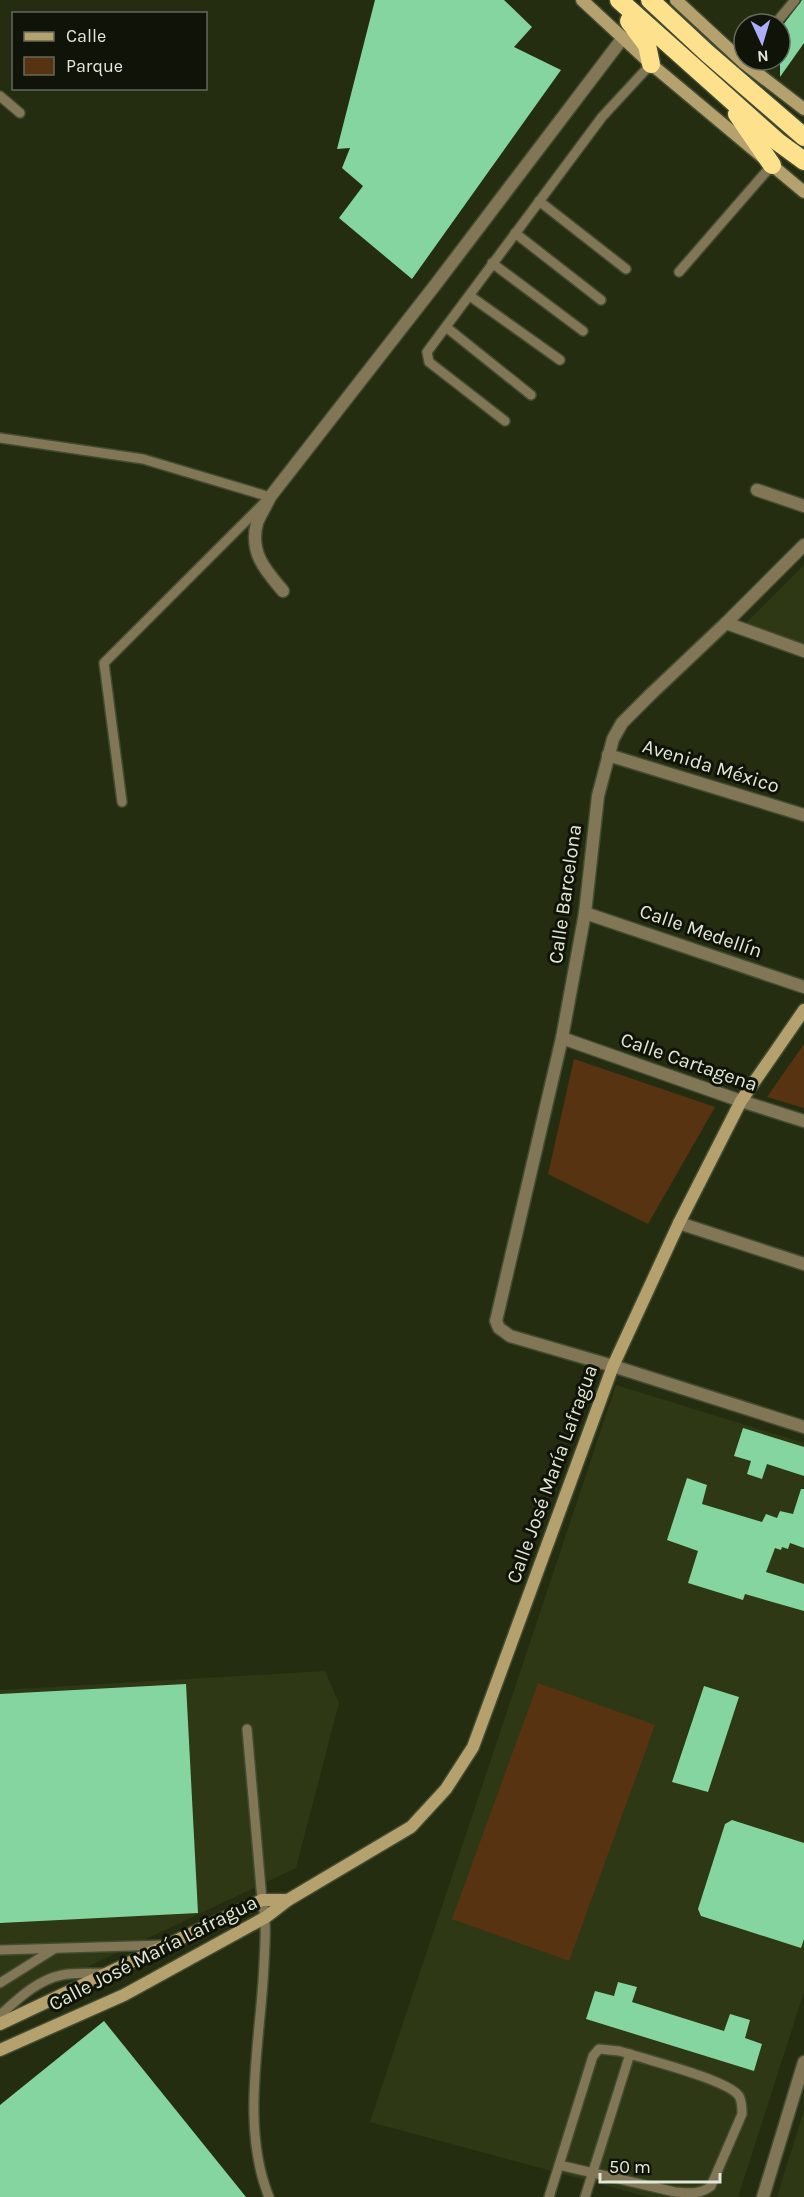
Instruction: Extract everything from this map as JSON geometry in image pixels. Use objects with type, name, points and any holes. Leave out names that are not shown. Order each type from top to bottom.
[{"type":"highway","points":[[610,0],[647,45],[651,64]]},
{"type":"highway","points":[[619,0],[778,142],[804,161]]},
{"type":"highway","points":[[651,0],[706,53],[799,133]]},
{"type":"highway","points":[[722,93],[772,165]]},
{"type":"main road","points":[[582,0],[622,39],[804,192]]},
{"type":"main road","points":[[676,0],[732,50]]},
{"type":"main road","points":[[758,72],[804,109]]},
{"type":"main road","name":"Calle José María Lafragua","points":[[0,2050],[123,1995],[266,1917],[288,1900],[411,1827],[446,1790],[472,1747],[613,1366],[679,1223],[741,1101],[804,1010]]},
{"type":"main road","name":"Calle José María Lafragua","points":[[0,2024],[262,1900],[288,1900]]},
{"type":"street","points":[[284,591],[262,567],[256,550],[257,524],[270,498],[622,39]]},
{"type":"street","points":[[757,490],[804,507]]},
{"type":"street","name":"Calle Barcelona","points":[[613,1366],[510,1336],[499,1328],[496,1322],[562,1038],[585,913],[598,796],[613,739],[622,723],[804,544]]},
{"type":"street","points":[[726,623],[804,651]]},
{"type":"street","name":"Avenida México","points":[[608,755],[804,815]]},
{"type":"street","name":"Calle Medellín","points":[[585,913],[804,987]]},
{"type":"street","name":"Calle Cartagena","points":[[562,1038],[804,1121]]},
{"type":"street","points":[[679,1223],[804,1264]]},
{"type":"street","points":[[613,1366],[804,1427]]},
{"type":"street","points":[[763,2197],[804,2062]]},
{"type":"lane","points":[[785,12],[795,0]]},
{"type":"lane","points":[[504,421],[429,362],[427,352],[429,347],[470,296],[602,117],[651,64]]},
{"type":"lane","points":[[0,96],[20,113]]},
{"type":"lane","points":[[679,272],[772,165]]},
{"type":"lane","points":[[539,201],[626,269]]},
{"type":"lane","points":[[515,233],[601,300]]},
{"type":"lane","points":[[492,264],[583,331]]},
{"type":"lane","points":[[470,296],[560,360]]},
{"type":"lane","points":[[446,327],[531,395]]},
{"type":"lane","points":[[0,438],[143,459],[270,498],[104,663],[122,802]]},
{"type":"lane","points":[[247,1729],[262,1900],[266,1917],[255,2147],[268,2197]]},
{"type":"lane","points":[[0,1950],[169,1945]]},
{"type":"lane","points":[[0,1983],[56,1948]]},
{"type":"lane","points":[[0,2015],[26,1992],[50,1979],[66,1974],[108,1973]]},
{"type":"lane","points":[[549,2197],[559,2165],[596,2052],[604,2049],[630,2054],[710,2080],[731,2089],[738,2095],[742,2104],[742,2114],[716,2179],[704,2191],[675,2192],[559,2165]]},
{"type":"lane","points":[[585,2197],[630,2054]]},
{"type":"shaded area","points":[[804,564],[804,643],[745,624],[801,568]]},
{"type":"shaded area","points":[[616,1385],[804,1443],[804,1992],[738,2197],[648,2197],[370,2122]]},
{"type":"shaded area","points":[[325,1671],[339,1703],[296,1868],[0,2008],[0,1690]]},
{"type":"shaded area","points":[[804,2110],[804,2197],[777,2197]]},
{"type":"green space","points":[[804,1044],[804,1108],[767,1097]]},
{"type":"green space","points":[[574,1059],[715,1107],[648,1224],[548,1174]]},
{"type":"green space","points":[[538,1683],[655,1725],[569,1961],[452,1919]]},
{"type":"building","points":[[375,0],[504,0],[532,27],[514,47],[561,70],[412,279],[339,218],[363,186],[342,168],[350,148],[337,149]]},
{"type":"building","points":[[804,0],[804,43],[792,60],[792,13]]},
{"type":"building","points":[[743,1428],[804,1447],[804,1476],[767,1464],[762,1479],[747,1474],[751,1461],[734,1456]]},
{"type":"building","points":[[687,1478],[707,1485],[702,1504],[762,1522],[766,1514],[777,1518],[780,1511],[793,1514],[801,1489],[804,1489],[804,1548],[790,1543],[788,1549],[775,1548],[766,1572],[804,1584],[804,1611],[745,1594],[743,1600],[688,1583],[698,1551],[667,1540]]},
{"type":"building","points":[[186,1684],[198,1913],[0,1923],[0,1694]]},
{"type":"building","points":[[704,1686],[739,1697],[708,1792],[672,1782]]},
{"type":"building","points":[[732,1820],[804,1843],[804,1939],[801,1948],[701,1916],[698,1909],[725,1824]]},
{"type":"building","points":[[618,1982],[637,1987],[632,2002],[724,2031],[730,2014],[750,2020],[745,2038],[762,2044],[754,2071],[586,2019],[595,1991],[614,1996]]},
{"type":"building","points":[[104,2021],[246,2197],[0,2197],[0,2105]]}]
